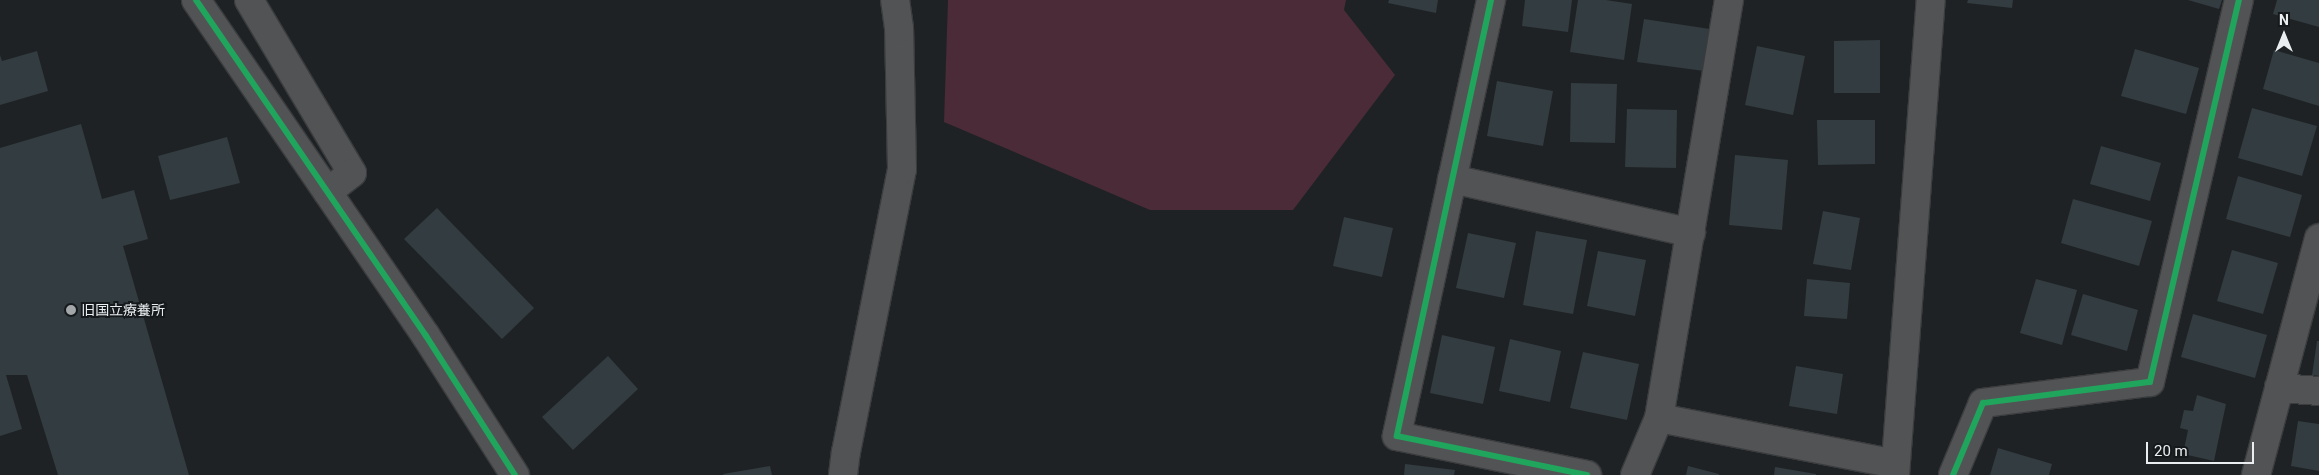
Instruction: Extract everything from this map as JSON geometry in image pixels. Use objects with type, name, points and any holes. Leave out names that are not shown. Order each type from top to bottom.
[{"type":"street","points":[[196,0],[426,336],[515,475]]},
{"type":"street","points":[[249,0],[352,173],[328,192]]},
{"type":"street","points":[[843,475],[902,169],[899,28],[895,0]]},
{"type":"street","points":[[1491,0],[1398,436],[1587,475]]},
{"type":"street","points":[[1635,475],[1659,418],[1692,233],[1729,0]]},
{"type":"street","points":[[1659,418],[1895,469],[1932,0]]},
{"type":"street","points":[[1953,475],[1983,403],[2150,382],[2239,0]]},
{"type":"street","points":[[1452,179],[1692,233]]},
{"type":"street","points":[[2256,475],[2319,238]]},
{"type":"street","points":[[2280,388],[2319,391]]},
{"type":"shaded area","points":[[948,0],[1346,0],[1344,10],[1395,75],[1293,210],[1150,210],[944,122]]},
{"type":"building","points":[[1389,0],[1438,0],[1436,13],[1388,3]]},
{"type":"building","points":[[1525,0],[1572,0],[1568,32],[1522,26]]},
{"type":"building","points":[[1578,0],[1606,0],[1632,4],[1624,60],[1570,52]]},
{"type":"building","points":[[1968,0],[2013,0],[2012,8],[1967,3]]},
{"type":"building","points":[[2188,0],[2222,0],[2219,9]]},
{"type":"building","points":[[2277,0],[2319,0],[2319,27],[2273,14]]},
{"type":"building","points":[[1644,19],[1710,29],[1704,71],[1637,62]]},
{"type":"building","points":[[1880,40],[1880,93],[1834,93],[1834,41]]},
{"type":"building","points":[[1757,46],[1805,56],[1793,115],[1745,105]]},
{"type":"building","points":[[2135,49],[2199,68],[2186,114],[2121,96]]},
{"type":"building","points":[[2274,50],[2319,63],[2319,106],[2263,89]]},
{"type":"building","points":[[37,51],[48,91],[0,105],[0,55],[2,61]]},
{"type":"building","points":[[1497,81],[1553,91],[1543,146],[1487,136]]},
{"type":"building","points":[[1571,83],[1617,84],[1615,143],[1570,142]]},
{"type":"building","points":[[2252,108],[2317,126],[2302,176],[2238,158]]},
{"type":"building","points":[[1627,109],[1677,110],[1676,168],[1625,167]]},
{"type":"building","points":[[1817,120],[1875,120],[1875,164],[1818,165]]},
{"type":"building","name":"旧国立療養所","points":[[81,124],[102,199],[134,190],[148,239],[123,246],[189,475],[58,475],[27,375],[6,375],[22,429],[0,436],[0,148]]},
{"type":"building","points":[[227,137],[240,183],[170,200],[158,156]]},
{"type":"building","points":[[2101,146],[2161,163],[2150,201],[2090,184]]},
{"type":"building","points":[[1735,155],[1788,160],[1782,230],[1729,225]]},
{"type":"building","points":[[2238,176],[2302,195],[2290,237],[2226,219]]},
{"type":"building","points":[[2073,199],[2152,221],[2139,266],[2061,243]]},
{"type":"building","points":[[437,208],[534,308],[502,339],[404,239]]},
{"type":"building","points":[[1823,211],[1860,218],[1851,270],[1813,264]]},
{"type":"building","points":[[1344,217],[1393,228],[1382,277],[1333,266]]},
{"type":"building","points":[[1536,231],[1587,240],[1573,314],[1523,305]]},
{"type":"building","points":[[1468,233],[1516,243],[1504,298],[1456,288]]},
{"type":"building","points":[[2232,250],[2278,263],[2263,314],[2217,301]]},
{"type":"building","points":[[1598,251],[1646,260],[1635,316],[1587,306]]},
{"type":"building","points":[[1807,279],[1850,283],[1847,319],[1804,316]]},
{"type":"building","points":[[2036,279],[2077,290],[2062,345],[2020,333]]},
{"type":"building","points":[[2083,294],[2138,310],[2127,351],[2071,335]]},
{"type":"building","points":[[2193,314],[2267,335],[2255,378],[2181,357]]},
{"type":"building","points":[[1442,335],[1495,347],[1483,404],[1430,393]]},
{"type":"building","points":[[1510,339],[1561,351],[1550,402],[1499,391]]},
{"type":"building","points":[[2317,341],[2319,341],[2319,376],[2312,375]]},
{"type":"building","points":[[1583,352],[1639,364],[1627,420],[1570,408]]},
{"type":"building","points":[[608,356],[638,389],[573,450],[542,417]]},
{"type":"building","points":[[1796,366],[1843,374],[1837,414],[1789,406]]},
{"type":"building","points":[[2197,395],[2226,404],[2214,461],[2183,454],[2188,430],[2180,428],[2184,410],[2193,411]]},
{"type":"building","points":[[2298,421],[2319,424],[2319,471],[2291,466]]},
{"type":"building","points":[[1998,448],[2052,464],[2049,475],[1990,475]]},
{"type":"building","points":[[1405,464],[1455,470],[1454,475],[1404,475]]},
{"type":"building","points":[[770,466],[772,475],[723,474]]},
{"type":"building","points":[[1688,466],[1719,474],[1719,475],[1686,475]]},
{"type":"building","points":[[1775,467],[1816,474],[1816,475],[1774,475]]},
{"type":"cycle path","points":[[196,0],[426,336],[515,475]]},
{"type":"cycle path","points":[[1491,0],[1397,436],[1587,475]]},
{"type":"cycle path","points":[[1953,475],[1983,403],[2150,382],[2239,0]]},
{"type":"place","name":"旧国立療養所","points":[[71,310]]}]
